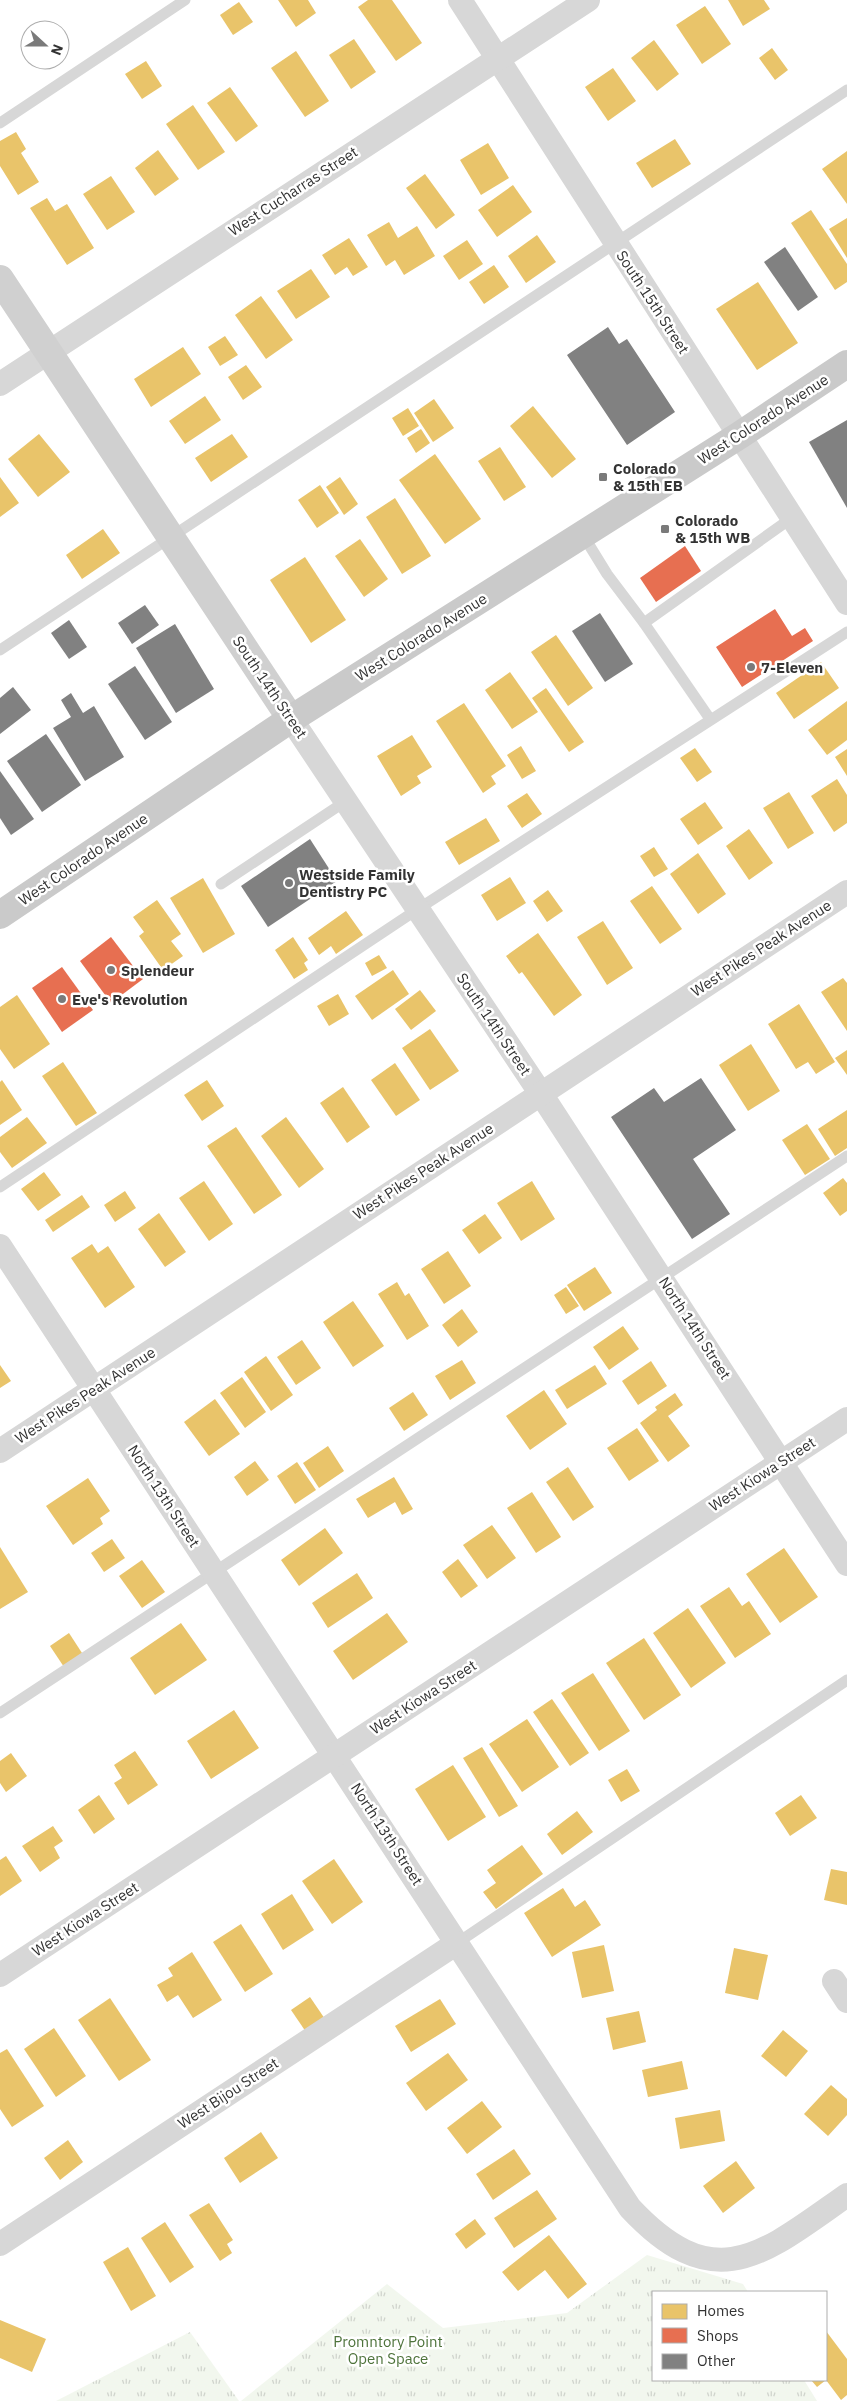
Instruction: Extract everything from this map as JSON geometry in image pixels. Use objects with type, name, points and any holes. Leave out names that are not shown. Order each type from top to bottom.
[{"type":"main road","name":"West Colorado Avenue","points":[[0,915],[291,719],[740,435],[847,364]]},
{"type":"street","name":"South 15th Street","points":[[460,0],[847,603]]},
{"type":"street","name":"West Cucharras Street","points":[[0,384],[588,0]]},
{"type":"street","name":"South 14th Street","points":[[0,279],[541,1094]]},
{"type":"street","name":"West Pikes Peak Avenue","points":[[0,1451],[847,892]]},
{"type":"street","name":"North 14th Street","points":[[541,1094],[782,1461],[847,1564]]},
{"type":"street","name":"North 13th Street","points":[[0,1246],[335,1754],[630,2208],[664,2241],[700,2258],[741,2259],[783,2240],[847,2195]]},
{"type":"street","name":"West Kiowa Street","points":[[0,1975],[847,1418]]},
{"type":"street","name":"West Bijou Street","points":[[0,2244],[457,1942]]},
{"type":"street","points":[[834,1982],[847,2001]]},
{"type":"lane","points":[[0,122],[185,0]]},
{"type":"lane","points":[[0,650],[847,90]]},
{"type":"lane","points":[[644,623],[792,517]]},
{"type":"lane","points":[[583,535],[710,719]]},
{"type":"lane","points":[[0,1187],[418,909],[847,632]]},
{"type":"lane","points":[[221,884],[346,800]]},
{"type":"lane","points":[[0,1714],[214,1571],[847,1156]]},
{"type":"lane","points":[[457,1942],[847,1680]]},
{"type":"green space","name":"Promntory Point Open Space","points":[[647,2255],[743,2284],[747,2291],[652,2291],[652,2381],[805,2381],[817,2401],[241,2401],[387,2284],[443,2328],[567,2313]]},
{"type":"green space","points":[[190,2332],[239,2401],[56,2401]]},
{"type":"building: Homes","points":[[278,0],[308,0],[316,13],[296,27]]},
{"type":"building: Homes","points":[[368,0],[392,0],[422,43],[396,61],[358,7]]},
{"type":"building: Homes","points":[[728,0],[764,0],[770,9],[743,26]]},
{"type":"building: Homes","points":[[239,2],[253,22],[233,35],[220,15]]},
{"type":"building: Homes","points":[[705,6],[731,44],[702,64],[676,25]]},
{"type":"building: Homes","points":[[354,39],[376,72],[351,89],[329,55]]},
{"type":"building: Homes","points":[[654,40],[679,74],[657,91],[631,58]]},
{"type":"building: Homes","points":[[772,48],[788,70],[775,80],[759,58]]},
{"type":"building: Homes","points":[[296,51],[329,101],[305,117],[271,68]]},
{"type":"building: Homes","points":[[146,61],[162,86],[142,99],[125,74]]},
{"type":"building: Homes","points":[[613,68],[636,101],[608,121],[585,87]]},
{"type":"building: Homes","points":[[230,87],[258,126],[236,142],[207,103]]},
{"type":"building: Homes","points":[[193,105],[225,152],[198,170],[166,124]]},
{"type":"building: Homes","points":[[16,132],[26,149],[21,153],[39,182],[18,195],[0,166],[0,141]]},
{"type":"building: Homes","points":[[675,139],[691,164],[652,188],[636,163]]},
{"type":"building: Homes","points":[[488,143],[509,178],[481,195],[460,160]]},
{"type":"building: Homes","points":[[158,150],[179,179],[155,196],[135,168]]},
{"type":"building: Homes","points":[[847,151],[847,204],[822,169]]},
{"type":"building: Homes","points":[[425,174],[455,215],[436,229],[406,188]]},
{"type":"building: Homes","points":[[111,176],[135,212],[107,230],[83,194]]},
{"type":"building: Homes","points":[[513,185],[532,212],[497,237],[478,210]]},
{"type":"building: Homes","points":[[47,198],[55,211],[67,204],[94,248],[67,265],[30,208]]},
{"type":"building: Homes","points":[[811,210],[847,264],[847,282],[835,290],[791,223]]},
{"type":"building: Homes","points":[[847,218],[847,258],[829,229]]},
{"type":"building: Homes","points":[[389,222],[398,238],[417,226],[435,256],[404,275],[395,260],[386,266],[367,235]]},
{"type":"building: Homes","points":[[537,235],[556,262],[526,283],[508,256]]},
{"type":"building: Homes","points":[[349,238],[368,267],[353,276],[347,267],[335,275],[322,255]]},
{"type":"building: Homes","points":[[467,240],[483,264],[459,280],[443,256]]},
{"type":"building: Homes","points":[[494,265],[509,287],[484,304],[469,282]]},
{"type":"building: Homes","points":[[311,269],[330,297],[296,319],[277,291]]},
{"type":"building: Homes","points":[[758,282],[798,343],[757,370],[716,309]]},
{"type":"building: Homes","points":[[261,296],[293,340],[266,359],[235,315]]},
{"type":"building: Homes","points":[[225,336],[238,355],[220,366],[208,347]]},
{"type":"building: Homes","points":[[183,347],[201,374],[151,407],[134,379]]},
{"type":"building: Homes","points":[[246,365],[262,387],[243,400],[228,377]]},
{"type":"building: Homes","points":[[205,396],[221,420],[185,444],[169,421]]},
{"type":"building: Homes","points":[[434,399],[454,428],[433,442],[414,413]]},
{"type":"building: Homes","points":[[533,406],[576,459],[552,478],[510,426]]},
{"type":"building: Homes","points":[[408,408],[419,426],[403,436],[392,418]]},
{"type":"building: Homes","points":[[421,429],[430,443],[416,453],[407,438]]},
{"type":"building: Homes","points":[[39,434],[70,472],[38,497],[8,459]]},
{"type":"building: Homes","points":[[232,434],[248,457],[211,482],[195,458]]},
{"type":"building: Homes","points":[[500,447],[526,487],[504,501],[478,461]]},
{"type":"building: Homes","points":[[435,454],[481,519],[445,544],[399,480]]},
{"type":"building: Homes","points":[[0,477],[19,503],[0,517]]},
{"type":"building: Homes","points":[[340,477],[358,504],[344,515],[326,487]]},
{"type":"building: Homes","points":[[320,485],[339,513],[317,528],[298,500]]},
{"type":"building: Homes","points":[[395,498],[431,556],[402,574],[366,517]]},
{"type":"building: Homes","points":[[103,529],[120,553],[82,579],[66,555]]},
{"type":"building: Homes","points":[[360,539],[388,579],[364,597],[335,556]]},
{"type":"building: Homes","points":[[305,557],[346,620],[311,643],[270,580]]},
{"type":"building: Homes","points":[[556,635],[593,688],[568,706],[531,652]]},
{"type":"building: Homes","points":[[821,662],[839,688],[794,719],[776,693]]},
{"type":"building: Homes","points":[[510,672],[538,712],[512,729],[485,690]]},
{"type":"building: Homes","points":[[546,688],[584,742],[569,752],[532,698]]},
{"type":"building: Homes","points":[[847,701],[847,740],[827,755],[808,730]]},
{"type":"building: Homes","points":[[464,703],[506,766],[491,776],[496,784],[483,793],[436,721]]},
{"type":"building: Homes","points":[[412,735],[432,767],[417,776],[421,783],[401,796],[377,756]]},
{"type":"building: Homes","points":[[521,746],[536,771],[522,779],[507,755]]},
{"type":"building: Homes","points":[[695,748],[712,772],[697,782],[680,758]]},
{"type":"building: Homes","points":[[847,749],[847,776],[835,757]]},
{"type":"building: Homes","points":[[837,779],[847,795],[847,823],[834,832],[811,796]]},
{"type":"building: Homes","points":[[789,792],[814,833],[788,849],[763,808]]},
{"type":"building: Homes","points":[[527,793],[542,814],[522,828],[507,806]]},
{"type":"building: Homes","points":[[705,802],[723,828],[698,845],[680,819]]},
{"type":"building: Homes","points":[[486,818],[500,841],[459,865],[445,842]]},
{"type":"building: Homes","points":[[749,829],[773,863],[749,880],[726,846]]},
{"type":"building: Homes","points":[[654,847],[668,869],[654,877],[640,856]]},
{"type":"building: Homes","points":[[698,853],[726,894],[698,914],[670,874]]},
{"type":"building: Homes","points":[[510,877],[526,903],[497,921],[481,895]]},
{"type":"building: Homes","points":[[203,878],[235,934],[203,953],[170,898]]},
{"type":"building: Homes","points":[[652,886],[682,929],[660,944],[630,901]]},
{"type":"building: Homes","points":[[548,890],[563,911],[547,922],[533,901]]},
{"type":"building: Homes","points":[[157,900],[181,934],[171,941],[183,956],[163,970],[139,936],[144,932],[133,917]]},
{"type":"building: Homes","points":[[346,911],[363,935],[336,954],[331,946],[319,955],[308,938]]},
{"type":"building: Homes","points":[[603,921],[633,968],[607,985],[577,937]]},
{"type":"building: Homes","points":[[538,933],[582,995],[554,1016],[522,972],[519,974],[506,956]]},
{"type":"building: Homes","points":[[293,937],[308,960],[304,963],[308,970],[294,979],[275,950]]},
{"type":"building: Homes","points":[[379,955],[387,968],[372,976],[365,963]]},
{"type":"building: Homes","points":[[393,970],[409,994],[372,1020],[355,996]]},
{"type":"building: Homes","points":[[843,978],[847,983],[847,1031],[821,992]]},
{"type":"building: Homes","points":[[420,990],[436,1011],[411,1030],[395,1009]]},
{"type":"building: Homes","points":[[338,994],[349,1014],[329,1026],[317,1006]]},
{"type":"building: Homes","points":[[17,995],[50,1044],[14,1069],[0,1049],[0,1007]]},
{"type":"building: Homes","points":[[799,1004],[835,1062],[816,1074],[808,1062],[796,1069],[768,1024]]},
{"type":"building: Homes","points":[[430,1029],[459,1071],[430,1090],[402,1048]]},
{"type":"building: Homes","points":[[751,1044],[780,1091],[748,1111],[719,1065]]},
{"type":"building: Homes","points":[[847,1050],[847,1075],[835,1058]]},
{"type":"building: Homes","points":[[63,1062],[97,1113],[76,1126],[42,1076]]},
{"type":"building: Homes","points":[[395,1063],[420,1100],[396,1116],[371,1080]]},
{"type":"building: Homes","points":[[2,1080],[22,1110],[0,1125],[0,1082]]},
{"type":"building: Homes","points":[[207,1080],[224,1106],[202,1121],[184,1095]]},
{"type":"building: Homes","points":[[343,1087],[370,1127],[347,1143],[320,1103]]},
{"type":"building: Homes","points":[[847,1110],[847,1148],[835,1156],[818,1129]]},
{"type":"building: Homes","points":[[27,1117],[47,1143],[12,1168],[0,1152],[0,1137]]},
{"type":"building: Homes","points":[[286,1117],[324,1169],[299,1188],[261,1136]]},
{"type":"building: Homes","points":[[807,1124],[830,1159],[805,1175],[782,1140]]},
{"type":"building: Homes","points":[[236,1127],[282,1195],[254,1214],[207,1146]]},
{"type":"building: Homes","points":[[44,1172],[61,1195],[38,1211],[21,1189]]},
{"type":"building: Homes","points":[[843,1178],[847,1183],[847,1211],[840,1216],[823,1193]]},
{"type":"building: Homes","points":[[204,1181],[233,1224],[209,1241],[179,1198]]},
{"type":"building: Homes","points":[[532,1181],[555,1219],[521,1241],[497,1203]]},
{"type":"building: Homes","points":[[125,1191],[136,1208],[115,1222],[104,1205]]},
{"type":"building: Homes","points":[[82,1195],[90,1207],[53,1232],[45,1220]]},
{"type":"building: Homes","points":[[159,1213],[186,1252],[165,1267],[138,1229]]},
{"type":"building: Homes","points":[[485,1214],[502,1238],[479,1254],[462,1230]]},
{"type":"building: Homes","points":[[92,1244],[98,1253],[108,1246],[135,1287],[105,1308],[71,1258]]},
{"type":"building: Homes","points":[[448,1251],[471,1286],[444,1304],[421,1269]]},
{"type":"building: Homes","points":[[595,1267],[612,1293],[584,1311],[567,1285]]},
{"type":"building: Homes","points":[[397,1282],[405,1296],[409,1293],[429,1326],[407,1340],[378,1294]]},
{"type":"building: Homes","points":[[566,1287],[579,1306],[566,1314],[554,1295]]},
{"type":"building: Homes","points":[[353,1301],[384,1346],[353,1367],[323,1322]]},
{"type":"building: Homes","points":[[462,1309],[478,1332],[458,1347],[442,1325]]},
{"type":"building: Homes","points":[[623,1326],[639,1349],[609,1370],[593,1347]]},
{"type":"building: Homes","points":[[302,1340],[321,1368],[296,1385],[277,1357]]},
{"type":"building: Homes","points":[[266,1356],[293,1395],[271,1411],[244,1372]]},
{"type":"building: Homes","points":[[462,1360],[476,1383],[450,1400],[435,1376]]},
{"type":"building: Homes","points":[[651,1361],[667,1386],[638,1405],[622,1381]]},
{"type":"building: Homes","points":[[0,1365],[11,1381],[0,1388]]},
{"type":"building: Homes","points":[[595,1365],[607,1384],[567,1409],[555,1390]]},
{"type":"building: Homes","points":[[242,1377],[266,1412],[245,1428],[220,1393]]},
{"type":"building: Homes","points":[[544,1390],[567,1424],[530,1450],[506,1416]]},
{"type":"building: Homes","points":[[413,1392],[428,1415],[404,1431],[389,1408]]},
{"type":"building: Homes","points":[[675,1393],[683,1405],[668,1416],[690,1446],[668,1462],[640,1423],[657,1410],[655,1407]]},
{"type":"building: Homes","points":[[215,1399],[240,1434],[209,1456],[184,1422]]},
{"type":"building: Homes","points":[[637,1428],[659,1461],[629,1481],[607,1448]]},
{"type":"building: Homes","points":[[328,1446],[344,1471],[319,1488],[303,1463]]},
{"type":"building: Homes","points":[[255,1461],[269,1480],[247,1496],[234,1477]]},
{"type":"building: Homes","points":[[297,1462],[316,1490],[295,1504],[277,1476]]},
{"type":"building: Homes","points":[[568,1467],[594,1507],[573,1521],[546,1482]]},
{"type":"building: Homes","points":[[394,1477],[413,1509],[402,1515],[395,1502],[368,1518],[356,1499]]},
{"type":"building: Homes","points":[[88,1478],[110,1511],[100,1518],[103,1524],[73,1545],[46,1506]]},
{"type":"building: Homes","points":[[532,1492],[561,1537],[536,1553],[507,1508]]},
{"type":"building: Homes","points":[[492,1525],[516,1558],[487,1579],[463,1545]]},
{"type":"building: Homes","points":[[325,1528],[343,1553],[299,1586],[281,1560]]},
{"type":"building: Homes","points":[[112,1539],[125,1558],[104,1572],[91,1553]]},
{"type":"building: Homes","points":[[0,1547],[28,1592],[0,1609]]},
{"type":"building: Homes","points":[[784,1548],[818,1597],[780,1623],[746,1574]]},
{"type":"building: Homes","points":[[458,1559],[478,1586],[461,1598],[442,1572]]},
{"type":"building: Homes","points":[[142,1560],[165,1592],[142,1608],[119,1576]]},
{"type":"building: Homes","points":[[357,1573],[373,1598],[328,1628],[312,1603]]},
{"type":"building: Homes","points":[[729,1587],[742,1606],[749,1601],[771,1634],[735,1658],[700,1606]]},
{"type":"building: Homes","points":[[688,1608],[726,1663],[691,1688],[653,1633]]},
{"type":"building: Homes","points":[[387,1613],[408,1642],[353,1680],[333,1651]]},
{"type":"building: Homes","points":[[181,1623],[207,1660],[155,1695],[130,1658]]},
{"type":"building: Homes","points":[[69,1633],[82,1653],[64,1667],[50,1646]]},
{"type":"building: Homes","points":[[644,1638],[681,1695],[644,1720],[606,1663]]},
{"type":"building: Homes","points":[[593,1673],[630,1731],[599,1751],[561,1693]]},
{"type":"building: Homes","points":[[552,1699],[589,1753],[570,1766],[533,1712]]},
{"type":"building: Homes","points":[[234,1710],[259,1748],[211,1779],[187,1741]]},
{"type":"building: Homes","points":[[527,1719],[559,1767],[522,1792],[489,1744]]},
{"type":"building: Homes","points":[[482,1747],[518,1806],[499,1817],[463,1758]]},
{"type":"building: Homes","points":[[135,1751],[158,1785],[128,1805],[114,1783],[122,1778],[114,1765]]},
{"type":"building: Homes","points":[[11,1753],[27,1776],[6,1792],[0,1783],[0,1761]]},
{"type":"building: Homes","points":[[453,1765],[486,1817],[448,1841],[415,1789]]},
{"type":"building: Homes","points":[[627,1769],[640,1791],[621,1802],[608,1780]]},
{"type":"building: Homes","points":[[99,1795],[115,1819],[94,1834],[78,1810]]},
{"type":"building: Homes","points":[[801,1795],[817,1818],[790,1836],[775,1813]]},
{"type":"building: Homes","points":[[577,1811],[593,1832],[562,1855],[547,1834]]},
{"type":"building: Homes","points":[[53,1826],[63,1841],[54,1847],[60,1858],[40,1872],[22,1846]]},
{"type":"building: Homes","points":[[522,1845],[543,1874],[496,1909],[483,1892],[496,1883],[487,1870]]},
{"type":"building: Homes","points":[[6,1856],[22,1881],[0,1896],[0,1860]]},
{"type":"building: Homes","points":[[334,1859],[363,1902],[332,1924],[302,1881]]},
{"type":"building: Homes","points":[[831,1869],[847,1872],[847,1905],[824,1900]]},
{"type":"building: Homes","points":[[563,1888],[575,1907],[585,1900],[601,1925],[552,1957],[524,1913]]},
{"type":"building: Homes","points":[[292,1894],[314,1930],[283,1950],[261,1914]]},
{"type":"building: Homes","points":[[241,1924],[273,1974],[245,1992],[213,1942]]},
{"type":"building: Homes","points":[[604,1945],[614,1991],[582,1998],[572,1952]]},
{"type":"building: Homes","points":[[734,1948],[768,1955],[758,2000],[725,1993]]},
{"type":"building: Homes","points":[[192,1952],[222,2000],[193,2018],[178,1995],[167,2002],[157,1985],[173,1976],[168,1968]]},
{"type":"building: Homes","points":[[310,1997],[325,2019],[306,2032],[291,2010]]},
{"type":"building: Homes","points":[[110,1998],[151,2060],[119,2081],[78,2020]]},
{"type":"building: Homes","points":[[440,1999],[456,2024],[411,2052],[395,2026]]},
{"type":"building: Homes","points":[[639,2011],[646,2042],[613,2050],[606,2018]]},
{"type":"building: Homes","points":[[54,2028],[86,2076],[56,2097],[24,2049]]},
{"type":"building: Homes","points":[[783,2030],[808,2051],[786,2077],[761,2056]]},
{"type":"building: Homes","points":[[7,2049],[44,2106],[12,2127],[0,2109],[0,2053]]},
{"type":"building: Homes","points":[[448,2053],[468,2080],[426,2111],[406,2083]]},
{"type":"building: Homes","points":[[682,2061],[688,2089],[648,2097],[642,2070]]},
{"type":"building: Homes","points":[[831,2085],[847,2099],[847,2115],[828,2136],[804,2114]]},
{"type":"building: Homes","points":[[482,2101],[502,2127],[467,2154],[447,2128]]},
{"type":"building: Homes","points":[[720,2110],[725,2141],[680,2149],[675,2118]]},
{"type":"building: Homes","points":[[261,2132],[278,2158],[240,2183],[224,2158]]},
{"type":"building: Homes","points":[[68,2140],[83,2162],[60,2180],[44,2158]]},
{"type":"building: Homes","points":[[514,2149],[531,2174],[493,2200],[476,2174]]},
{"type":"building: Homes","points":[[736,2161],[755,2188],[723,2213],[703,2186]]},
{"type":"building: Homes","points":[[537,2190],[557,2219],[514,2248],[494,2218]]},
{"type":"building: Homes","points":[[209,2203],[233,2240],[227,2244],[232,2253],[220,2261],[189,2215]]},
{"type":"building: Homes","points":[[475,2219],[486,2234],[466,2249],[455,2234]]},
{"type":"building: Homes","points":[[165,2222],[194,2267],[170,2283],[141,2238]]},
{"type":"building: Homes","points":[[549,2235],[587,2284],[568,2299],[545,2270],[518,2291],[502,2272]]},
{"type":"building: Homes","points":[[128,2247],[156,2296],[131,2311],[103,2262]]},
{"type":"building: Homes","points":[[0,2320],[46,2339],[32,2372],[0,2358]]},
{"type":"building: Homes","points":[[827,2332],[847,2359],[847,2395],[841,2400],[827,2381]]},
{"type":"building: Homes","points":[[812,2381],[825,2381],[817,2387]]},
{"type":"building: Shops","points":[[685,546],[701,571],[656,602],[640,578]]},
{"type":"building: Shops","name":"7-Eleven","points":[[775,609],[792,636],[805,628],[813,641],[742,687],[716,647]]},
{"type":"building: Shops","name":"Splendeur","points":[[111,937],[143,979],[111,1003],[80,961]]},
{"type":"building: Shops","name":"Eve's Revolution","points":[[62,967],[93,1010],[62,1032],[32,988]]},
{"type":"building: Other","points":[[785,247],[818,297],[798,311],[764,262]]},
{"type":"building: Other","points":[[608,327],[619,344],[627,339],[675,412],[627,445],[567,355]]},
{"type":"building: Other","points":[[847,420],[847,508],[809,442]]},
{"type":"building: Other","points":[[145,605],[159,625],[132,644],[118,623]]},
{"type":"building: Other","points":[[600,613],[633,664],[605,682],[572,631]]},
{"type":"building: Other","points":[[69,620],[87,647],[69,659],[51,633]]},
{"type":"building: Other","points":[[175,624],[214,689],[176,713],[136,648]]},
{"type":"building: Other","points":[[135,666],[172,722],[145,740],[108,684]]},
{"type":"building: Other","points":[[13,687],[31,710],[0,734],[0,698]]},
{"type":"building: Other","points":[[71,693],[83,713],[94,706],[124,757],[85,781],[53,728],[71,717],[61,700]]},
{"type":"building: Other","points":[[46,734],[81,785],[42,812],[7,761]]},
{"type":"building: Other","points":[[0,771],[34,819],[11,835],[0,818]]},
{"type":"building: Other","name":"Westside Family Dentistry PC","points":[[310,839],[337,881],[268,927],[241,886]]},
{"type":"building: Other","points":[[701,1078],[736,1130],[693,1159],[730,1214],[692,1239],[611,1117],[654,1088],[664,1102]]},
{"type":"place","name":"Colorado & 15th EB","points":[[603,477]]},
{"type":"place","name":"Colorado & 15th WB","points":[[665,529]]},
{"type":"place","name":"7-Eleven","points":[[751,667]]},
{"type":"place","name":"Westside Family Dentistry PC","points":[[289,883]]},
{"type":"place","name":"Splendeur","points":[[111,970]]},
{"type":"place","name":"Eve's Revolution","points":[[62,999]]}]
